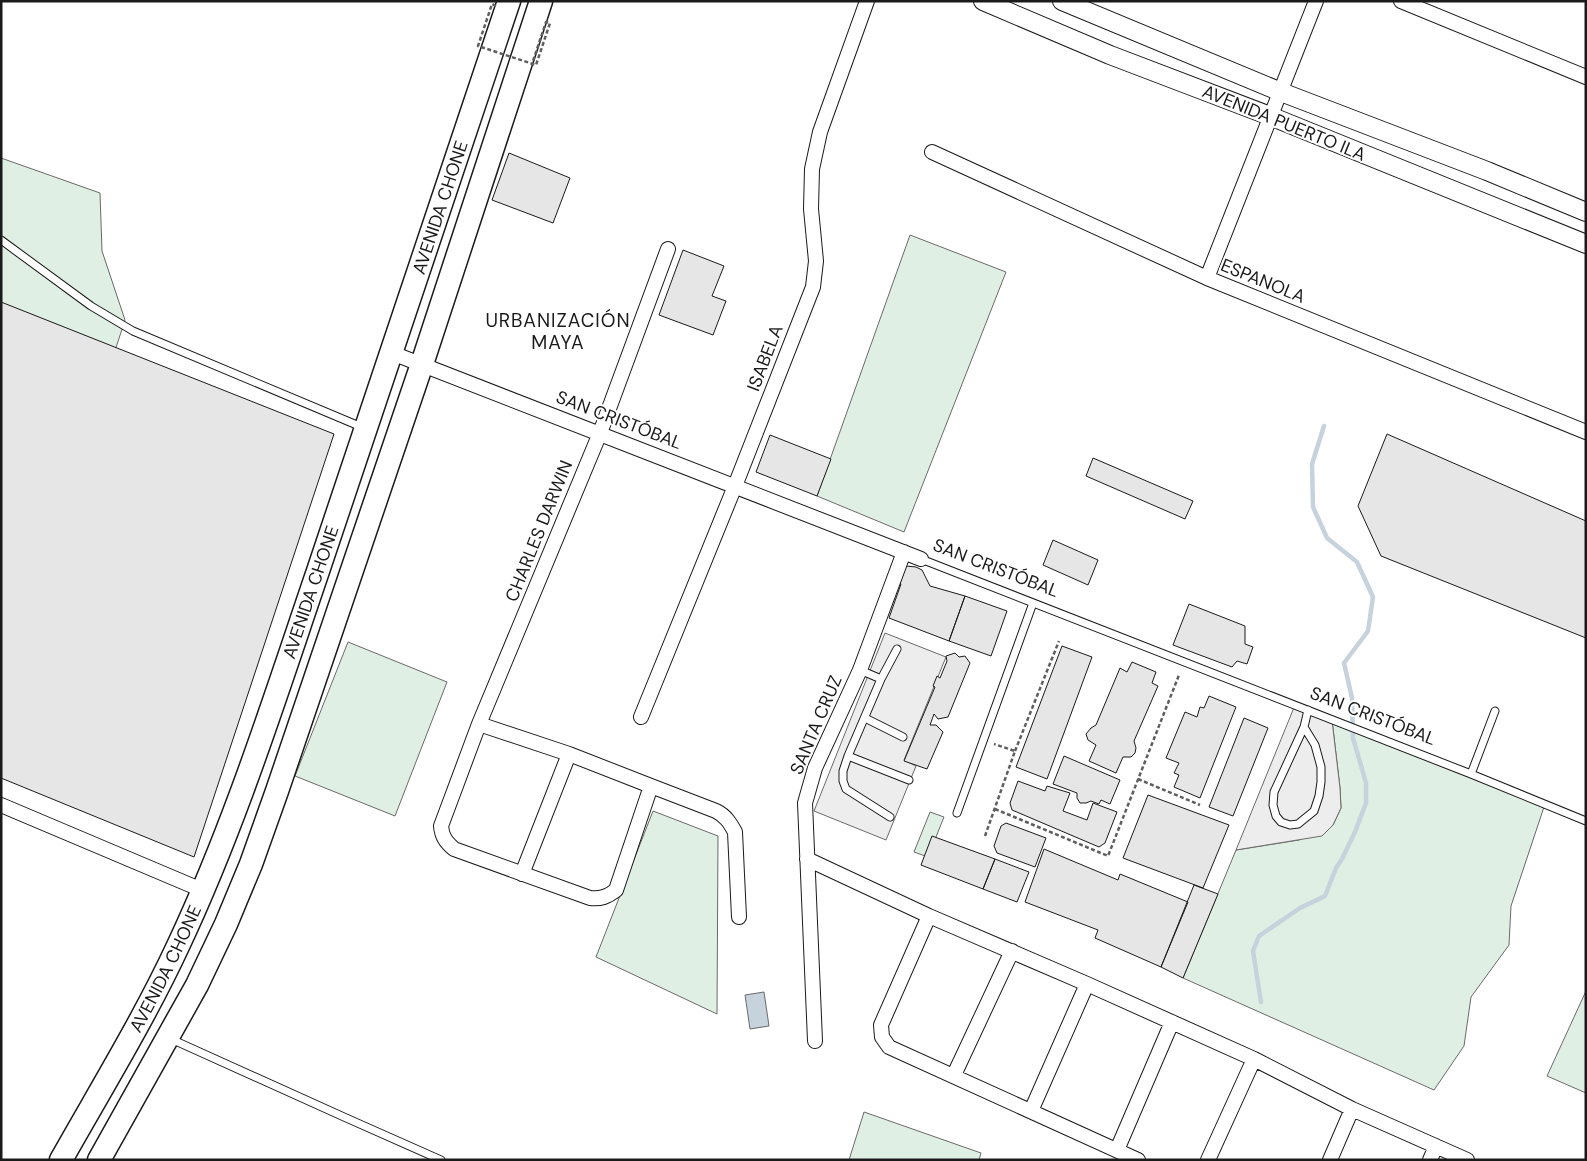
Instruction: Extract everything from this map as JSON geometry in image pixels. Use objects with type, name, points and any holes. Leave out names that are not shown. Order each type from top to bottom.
[{"type":"main road","name":"AVENIDA CHONE","points":[[99,1160],[202,976],[251,864],[422,364],[541,1]]},
{"type":"main road","name":"AVENIDA CHONE","points":[[61,1160],[138,1026],[178,946],[220,851],[367,429],[503,4]]},
{"type":"street","name":"ISABELA","points":[[641,717],[813,287],[816,261],[811,209],[812,169],[820,132],[867,1]]},
{"type":"street","name":"AVENIDA PUERTO ILA","points":[[983,1],[1110,54],[1270,116],[1586,244]]},
{"type":"street","name":"AVENIDA PUERTO ILA","points":[[1062,1],[1281,92],[1487,171],[1586,212]]},
{"type":"street","points":[[1208,278],[1316,1]]},
{"type":"street","points":[[1402,1],[1586,78]]},
{"type":"street","name":"ESPANOLA","points":[[932,152],[1208,278],[1586,432]]},
{"type":"street","name":"CHARLES DARWIN","points":[[522,874],[454,849],[446,842],[441,826],[478,724],[600,433],[668,249]]},
{"type":"street","name":"SAN CRISTÓBAL","points":[[392,353],[921,559]]},
{"type":"street","name":"SANTA CRUZ","points":[[815,1041],[805,803],[815,768],[860,670],[904,552]]},
{"type":"street","points":[[478,724],[569,754],[723,815],[730,822],[735,832],[739,917]]},
{"type":"street","points":[[569,754],[522,874],[590,898],[600,899],[608,896],[616,890],[651,786]]},
{"type":"street","points":[[3,810],[202,890]]},
{"type":"street","points":[[807,859],[929,916],[1254,1059],[1352,1109],[1468,1160]]},
{"type":"street","points":[[929,916],[881,1025],[882,1037],[889,1047],[1138,1160]]},
{"type":"street","points":[[954,1075],[1012,951]]},
{"type":"street","points":[[1031,1110],[1086,984]]},
{"type":"street","points":[[1117,1150],[1172,1022]]},
{"type":"street","points":[[1208,1160],[1254,1059]]},
{"type":"street","points":[[1330,1160],[1352,1109]]},
{"type":"street","points":[[1430,1160],[1436,1146]]},
{"type":"lane","points":[[1,240],[91,306],[133,330],[367,429]]},
{"type":"lane","name":"SAN CRISTÓBAL","points":[[921,559],[1367,733],[1586,821]]},
{"type":"lane","points":[[957,812],[1033,602]]},
{"type":"lane","points":[[890,817],[846,789],[843,781],[843,772],[881,679],[897,649]]},
{"type":"lane","points":[[860,670],[881,679]]},
{"type":"lane","points":[[1304,727],[1315,745],[1322,767],[1319,796],[1314,811],[1298,824],[1290,825],[1281,822],[1276,816],[1272,805],[1274,792],[1304,727],[1308,710]]},
{"type":"lane","points":[[1471,774],[1495,711]]},
{"type":"lane","points":[[864,718],[903,737]]},
{"type":"lane","points":[[848,756],[909,780]]},
{"type":"lane","points":[[169,1037],[441,1160]]},
{"type":"path","points":[[503,4],[492,4],[478,46],[536,65],[550,23],[546,22],[533,61]]},
{"type":"path","points":[[985,836],[1015,751],[1058,641]]},
{"type":"path","points":[[995,809],[1108,856],[1179,676]]},
{"type":"path","points":[[984,740],[1015,751]]},
{"type":"path","points":[[1138,779],[1200,805]]},
{"type":"green space","points":[[1,158],[100,193],[102,251],[125,320],[1,700]]},
{"type":"green space","points":[[910,235],[1006,272],[904,532],[817,496]]},
{"type":"green space","points":[[348,642],[447,682],[395,816],[295,776]]},
{"type":"green space","points":[[1332,720],[1545,804],[1511,906],[1509,945],[1471,997],[1464,1046],[1434,1090],[1183,978],[1236,850],[1299,840],[1333,825],[1341,808]]},
{"type":"green space","points":[[653,811],[718,836],[717,1014],[596,957]]},
{"type":"green space","points":[[930,812],[944,817],[928,857],[914,852]]},
{"type":"green space","points":[[1586,991],[1586,1093],[1547,1076]]},
{"type":"green space","points":[[864,1112],[981,1153],[979,1160],[849,1160]]},
{"type":"shaded area","points":[[885,633],[946,657],[904,760],[916,766],[886,840],[814,811]]},
{"type":"shaded area","points":[[1295,705],[1332,720],[1341,808],[1333,825],[1322,836],[1236,850]]},
{"type":"shaded area","points":[[764,992],[769,1026],[750,1029],[745,995]]},
{"type":"building","points":[[509,153],[570,178],[553,223],[492,200]]},
{"type":"building","points":[[683,250],[724,266],[712,296],[726,301],[713,335],[659,315]]},
{"type":"building","points":[[1,302],[334,434],[194,857],[1,778]]},
{"type":"building","points":[[1387,434],[1586,521],[1586,638],[1381,556],[1358,506]]},
{"type":"building","points":[[770,435],[831,459],[817,496],[756,472]]},
{"type":"building","points":[[1093,458],[1193,501],[1185,519],[1086,476]]},
{"type":"building","points":[[1053,540],[1098,560],[1088,585],[1043,565]]},
{"type":"building","points":[[906,566],[922,570],[930,586],[965,596],[949,641],[889,618]]},
{"type":"building","points":[[965,596],[1007,611],[991,656],[949,641]]},
{"type":"building","points":[[1189,604],[1245,626],[1245,644],[1253,647],[1247,664],[1237,661],[1232,667],[1173,645]]},
{"type":"building","points":[[1062,646],[1092,657],[1047,779],[1016,767]]},
{"type":"building","points":[[955,653],[959,657],[965,656],[970,663],[948,717],[938,719],[934,714],[930,725],[936,725],[943,732],[927,769],[904,761],[935,687],[933,686],[937,676],[940,678],[947,661],[946,656]]},
{"type":"building","points":[[1132,662],[1156,672],[1152,683],[1158,686],[1134,741],[1135,753],[1131,757],[1123,757],[1116,773],[1089,761],[1096,745],[1088,740],[1086,734],[1096,725],[1120,668],[1127,672]]},
{"type":"building","points":[[1209,696],[1236,707],[1200,798],[1174,787],[1179,775],[1174,773],[1179,763],[1166,758],[1185,712],[1197,717],[1200,707],[1204,708]]},
{"type":"building","points":[[1244,718],[1268,728],[1233,816],[1209,807]]},
{"type":"building","points":[[1064,756],[1120,780],[1110,804],[1101,800],[1099,804],[1091,801],[1080,803],[1077,793],[1053,784]]},
{"type":"building","points":[[1018,781],[1045,791],[1047,786],[1070,793],[1063,811],[1087,820],[1093,803],[1117,812],[1105,843],[1099,847],[1012,810],[1010,803]]},
{"type":"building","points":[[1148,795],[1229,825],[1203,888],[1123,858]]},
{"type":"building","points":[[1006,823],[1046,838],[1035,867],[997,853],[994,846],[1001,826]]},
{"type":"building","points":[[932,836],[995,859],[983,889],[921,865]]},
{"type":"building","points":[[1044,849],[1118,880],[1120,874],[1188,902],[1161,967],[1095,938],[1098,930],[1025,902]]},
{"type":"building","points":[[995,859],[1029,872],[1017,902],[983,889]]},
{"type":"building","points":[[1194,885],[1218,894],[1183,978],[1161,967]]},
{"type":"waterway","points":[[1261,1002],[1253,951],[1259,936],[1300,908],[1325,896],[1336,868],[1355,832],[1366,803],[1366,783],[1353,738],[1352,698],[1344,663],[1368,631],[1373,597],[1357,562],[1327,538],[1313,507],[1312,464],[1324,426]]},
{"type":"district","name":"URBANIZACIÓN MAYA","points":[[558,331]]}]
